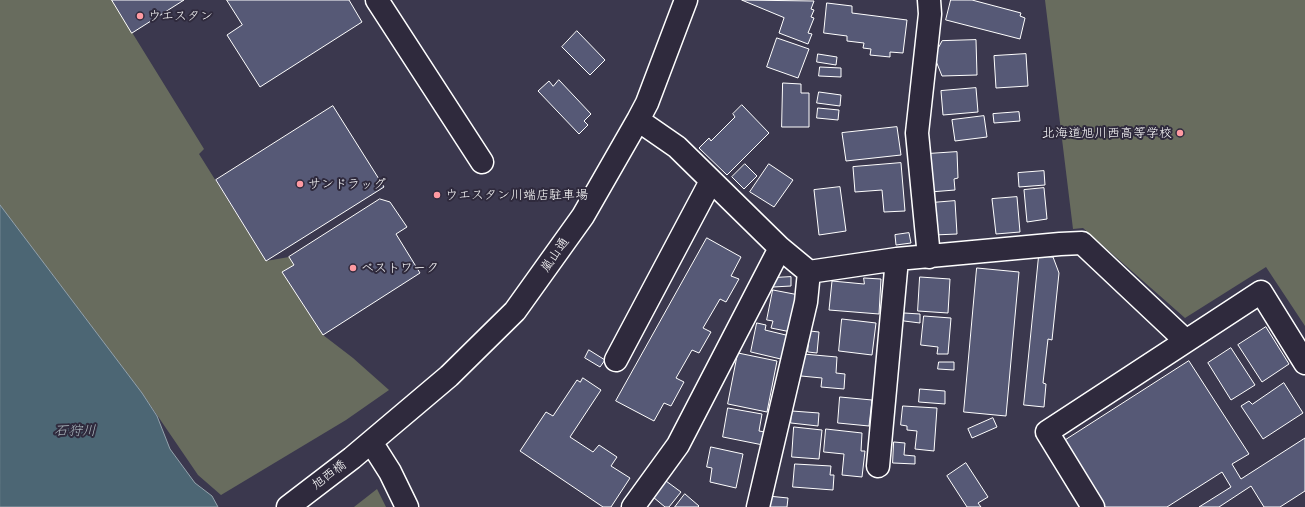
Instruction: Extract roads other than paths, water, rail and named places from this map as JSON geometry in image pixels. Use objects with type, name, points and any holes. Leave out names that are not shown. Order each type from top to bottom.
[{"type":"street","points":[[377,0],[482,162]]},
{"type":"street","name":"嵐山通","points":[[352,458],[449,376],[515,311],[582,216],[638,120],[650,96],[686,0]]},
{"type":"street","points":[[929,0],[930,14],[916,133],[929,257]]},
{"type":"street","points":[[638,120],[677,147],[780,248],[810,272],[897,260],[1082,243],[1186,341]]},
{"type":"street","points":[[616,360],[711,181]]},
{"type":"street","points":[[633,507],[678,445],[780,248]]},
{"type":"street","points":[[878,466],[897,260]]},
{"type":"street","points":[[758,507],[806,302],[810,272]]},
{"type":"street","points":[[1093,507],[1047,432],[1261,292],[1305,363]]},
{"type":"street","points":[[371,442],[390,472],[407,507]]},
{"type":"street","name":"旭西橋","points":[[288,507],[352,458]]},
{"type":"water","name":"石狩川","points":[[0,205],[142,393],[157,416],[170,449],[195,483],[212,496],[218,507],[0,507]]},
{"type":"place","name":"ウエスタン","points":[[140,16]]},
{"type":"place","name":"北海道旭川西高等学校","points":[[1180,133]]},
{"type":"place","name":"サンドラッグ","points":[[300,184]]},
{"type":"place","name":"ウエスタン川端店駐車場","points":[[437,195]]},
{"type":"place","name":"ベストワーク","points":[[353,268]]}]
